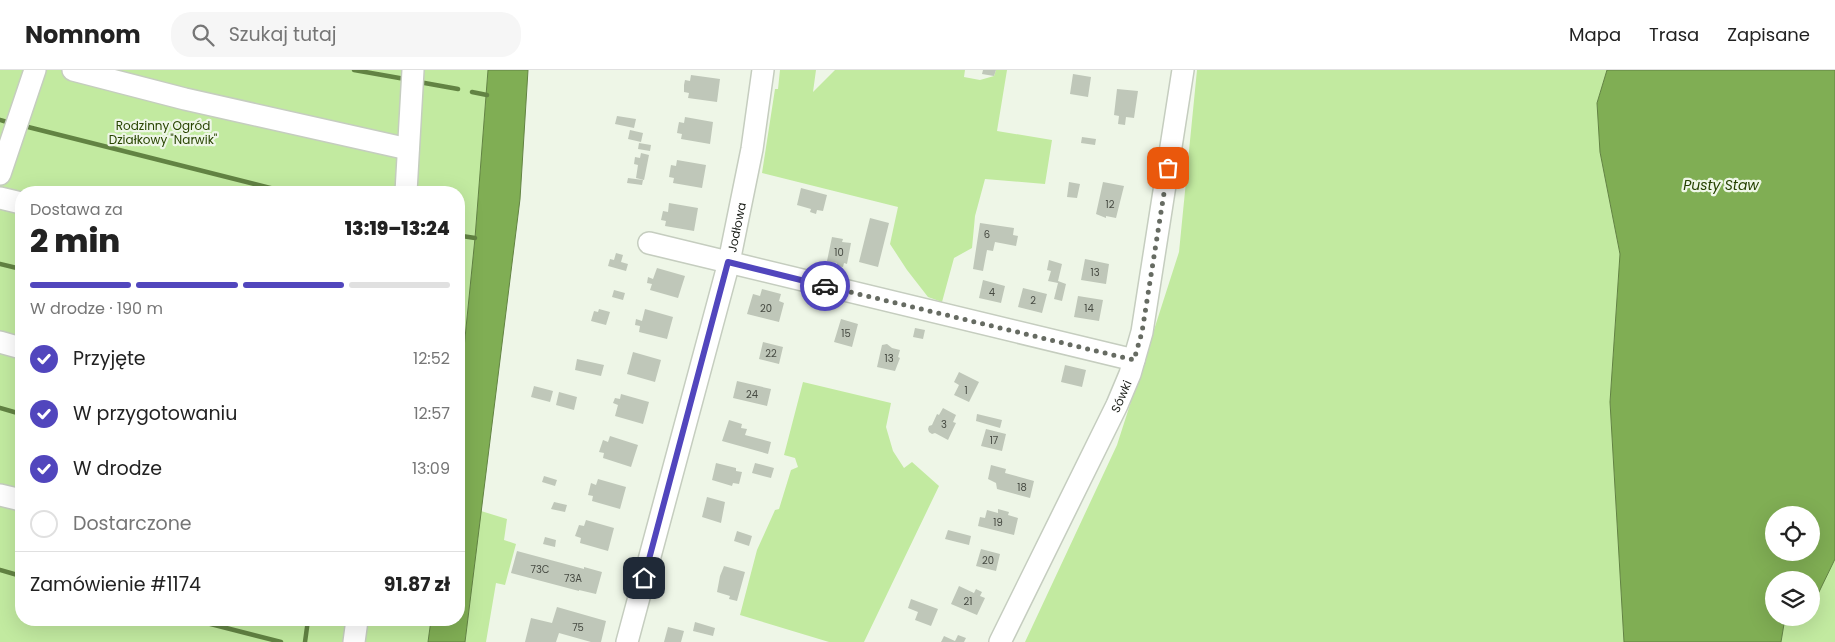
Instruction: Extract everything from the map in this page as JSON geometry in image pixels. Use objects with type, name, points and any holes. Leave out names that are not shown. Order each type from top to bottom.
[{"type":"street","points":[[0,174],[35,70]]},
{"type":"street","points":[[73,70],[185,99],[408,149]]},
{"type":"street","points":[[406,186],[413,70]]},
{"type":"street","name":"Jodłowa","points":[[628,642],[728,262],[748,168],[763,70]]},
{"type":"street","name":"Sówki","points":[[1000,642],[1117,404],[1134,360],[1142,332],[1183,70]]},
{"type":"street","points":[[0,198],[15,202]]},
{"type":"street","points":[[649,243],[1134,360]]},
{"type":"street","points":[[0,342],[15,346]]},
{"type":"street","points":[[0,495],[15,499]]},
{"type":"street","points":[[354,642],[356,626]]},
{"type":"green space","name":"Rodzinny Ogród Działkowy \"Narwik\"","points":[[0,70],[488,70],[465,338],[465,186],[15,186],[15,626],[430,626],[428,642],[0,642]]},
{"type":"green space","points":[[780,70],[816,70],[813,92],[835,70],[965,70],[964,77],[980,80],[994,76],[996,70],[1007,70],[997,131],[1052,140],[1045,184],[985,179],[975,216],[972,248],[954,258],[942,302],[928,297],[890,244],[898,207],[762,173],[775,89],[778,89]]},
{"type":"green space","points":[[1197,70],[1607,70],[1597,103],[1600,152],[1620,254],[1610,402],[1624,642],[1025,642],[1117,445],[1179,252]]},
{"type":"green space","points":[[803,382],[891,403],[886,427],[893,451],[904,468],[912,462],[939,486],[864,642],[829,642],[740,615],[757,550],[775,510],[779,509],[791,470],[798,467],[795,458],[784,455]]},
{"type":"green space","points":[[481,511],[507,519],[504,540],[516,544],[505,585],[496,583],[486,642],[465,642]]},
{"type":"green space","points":[[1835,559],[1835,642],[1781,642],[1784,626],[1820,626],[1820,590]]},
{"type":"water","points":[[488,70],[528,70],[520,199],[465,642],[428,642],[430,626],[465,626],[465,338]]},
{"type":"water","name":"Pusty Staw","points":[[1607,70],[1835,70],[1835,559],[1820,590],[1820,571],[1765,571],[1765,626],[1784,626],[1781,642],[1624,642],[1610,402],[1620,254],[1600,152],[1597,103]]},
{"type":"building","points":[[983,70],[996,70],[994,76],[982,74]]},
{"type":"building","points":[[1073,74],[1091,77],[1088,97],[1070,94]]},
{"type":"building","points":[[691,75],[720,79],[717,102],[688,98],[689,93],[684,92],[684,85],[685,80],[690,81]]},
{"type":"building","points":[[1117,89],[1138,91],[1134,118],[1126,117],[1125,125],[1118,124],[1119,116],[1114,115]]},
{"type":"building","points":[[617,116],[636,119],[634,128],[615,124]]},
{"type":"building","points":[[685,117],[713,122],[710,144],[681,139],[682,134],[677,133],[678,127],[679,122],[684,123]]},
{"type":"building","points":[[630,130],[643,133],[641,142],[628,139]]},
{"type":"building","points":[[1082,137],[1096,139],[1095,145],[1081,143]]},
{"type":"building","points":[[639,143],[651,145],[650,151],[638,149]]},
{"type":"building","points":[[641,153],[649,155],[644,180],[636,178],[638,165],[634,164],[635,157],[640,158]]},
{"type":"building","points":[[677,160],[706,165],[702,188],[673,183],[674,178],[669,177],[671,165],[676,166]]},
{"type":"building","points":[[628,178],[643,180],[642,185],[627,183]]},
{"type":"building","points":[[1069,182],[1080,184],[1077,198],[1067,197]]},
{"type":"building","points":[[1103,182],[1124,186],[1116,218],[1106,216],[1106,218],[1096,214]]},
{"type":"building","points":[[801,188],[827,195],[823,211],[817,210],[816,214],[810,212],[811,209],[797,205]]},
{"type":"building","points":[[669,203],[698,208],[694,231],[665,226],[666,221],[661,220],[663,211],[668,212]]},
{"type":"building","points":[[870,218],[889,223],[878,267],[859,262]]},
{"type":"building","points":[[980,223],[1014,228],[1013,235],[1018,236],[1016,246],[995,242],[993,251],[987,250],[983,271],[973,269]]},
{"type":"building","points":[[832,237],[843,239],[842,242],[851,243],[847,264],[844,263],[843,267],[836,266],[837,263],[827,261]]},
{"type":"building","points":[[616,253],[623,255],[621,262],[628,264],[626,271],[608,266],[610,259],[614,260]]},
{"type":"building","points":[[1085,259],[1109,264],[1106,284],[1081,280]]},
{"type":"building","points":[[1049,260],[1062,264],[1058,281],[1066,284],[1062,301],[1054,299],[1058,283],[1048,281],[1051,271],[1047,270]]},
{"type":"building","points":[[657,268],[685,276],[678,298],[650,290],[652,284],[647,283],[648,277],[653,279]]},
{"type":"building","points":[[983,280],[1005,286],[1001,303],[979,298]]},
{"type":"building","points":[[1023,288],[1047,294],[1042,313],[1018,307]]},
{"type":"building","points":[[762,289],[781,294],[779,301],[784,303],[779,322],[747,314],[753,294],[760,296]]},
{"type":"building","points":[[614,290],[625,293],[623,300],[612,297]]},
{"type":"building","points":[[1078,296],[1103,300],[1099,321],[1074,317]]},
{"type":"building","points":[[599,309],[610,312],[606,325],[591,321],[594,311],[598,312]]},
{"type":"building","points":[[645,309],[673,317],[667,339],[639,332],[640,326],[635,325],[636,319],[642,321]]},
{"type":"building","points":[[841,319],[858,324],[852,347],[834,342]]},
{"type":"building","points":[[915,328],[925,330],[923,339],[913,337]]},
{"type":"building","points":[[763,342],[783,347],[779,364],[759,359]]},
{"type":"building","points":[[887,344],[892,348],[900,350],[898,357],[900,358],[895,371],[877,367],[882,345]]},
{"type":"building","points":[[633,352],[661,360],[655,382],[627,374]]},
{"type":"building","points":[[577,359],[604,365],[601,376],[575,370]]},
{"type":"building","points":[[1065,365],[1086,370],[1082,387],[1061,382]]},
{"type":"building","points":[[959,372],[979,382],[969,402],[954,395],[959,385],[954,382]]},
{"type":"building","points":[[737,381],[771,389],[767,406],[733,398]]},
{"type":"building","points":[[534,386],[553,391],[550,402],[531,397]]},
{"type":"building","points":[[559,392],[577,397],[574,410],[556,405]]},
{"type":"building","points":[[621,394],[649,402],[643,424],[615,416],[618,405],[613,403],[615,398],[620,399]]},
{"type":"building","points":[[943,408],[956,415],[953,422],[956,423],[948,440],[935,433],[932,434],[928,429]]},
{"type":"building","points":[[977,414],[1002,420],[1000,428],[976,421]]},
{"type":"building","points":[[729,420],[742,424],[741,428],[747,429],[745,435],[771,442],[768,454],[722,441]]},
{"type":"building","points":[[986,429],[1006,434],[1002,451],[981,446]]},
{"type":"building","points":[[610,436],[638,445],[631,467],[603,458],[604,453],[599,452],[603,440],[608,442]]},
{"type":"building","points":[[716,463],[736,468],[736,471],[742,472],[739,484],[733,483],[732,486],[712,480]]},
{"type":"building","points":[[755,463],[774,468],[771,478],[752,473]]},
{"type":"building","points":[[991,465],[1006,469],[1005,473],[1034,481],[1030,498],[997,489],[996,483],[988,479]]},
{"type":"building","points":[[544,476],[557,480],[555,486],[542,482]]},
{"type":"building","points":[[598,479],[626,487],[620,509],[592,501],[593,496],[588,495],[591,483],[596,485]]},
{"type":"building","points":[[707,497],[725,502],[721,523],[702,517]]},
{"type":"building","points":[[554,502],[567,505],[565,512],[551,509]]},
{"type":"building","points":[[998,509],[1009,512],[1008,515],[1018,518],[1014,535],[978,526],[980,517],[985,518],[987,510],[998,513]]},
{"type":"building","points":[[586,520],[614,528],[608,551],[580,543],[581,538],[575,536],[579,525],[584,526]]},
{"type":"building","points":[[948,530],[971,536],[969,545],[945,539]]},
{"type":"building","points":[[737,531],[752,536],[749,546],[734,541]]},
{"type":"building","points":[[545,537],[556,540],[555,547],[543,544]]},
{"type":"building","points":[[981,549],[1000,554],[996,571],[976,566]]},
{"type":"building","points":[[517,551],[602,572],[596,594],[511,573]]},
{"type":"building","points":[[724,566],[745,572],[737,601],[729,599],[730,596],[717,592]]},
{"type":"building","points":[[959,586],[974,593],[976,589],[982,592],[980,596],[985,598],[977,615],[951,604]]},
{"type":"building","points":[[911,599],[938,609],[931,626],[915,620],[918,612],[908,608]]},
{"type":"building","points":[[557,607],[606,621],[601,642],[591,642],[559,633],[556,642],[525,642],[531,618],[552,623]]},
{"type":"building","points":[[695,622],[715,628],[713,636],[693,631]]},
{"type":"building","points":[[668,627],[684,631],[681,642],[664,642]]},
{"type":"building","points":[[958,635],[966,638],[964,642],[941,642],[944,636],[955,641]]},
{"type":"waterway","points":[[354,70],[405,79]]},
{"type":"waterway","points":[[419,82],[458,89]]},
{"type":"waterway","points":[[472,92],[487,95]]},
{"type":"waterway","points":[[0,120],[7,122]]},
{"type":"waterway","points":[[28,127],[262,186]]},
{"type":"waterway","points":[[465,236],[475,238]]},
{"type":"waterway","points":[[0,264],[15,268]]},
{"type":"waterway","points":[[0,408],[15,412]]},
{"type":"waterway","points":[[0,570],[15,574]]},
{"type":"waterway","points":[[218,626],[281,642]]},
{"type":"waterway","points":[[305,642],[307,626]]},
{"type":"way so far","points":[[825,286],[1134,360],[1142,332],[1168,168]]},
{"type":"route","points":[[644,578],[728,262],[825,286]]}]
